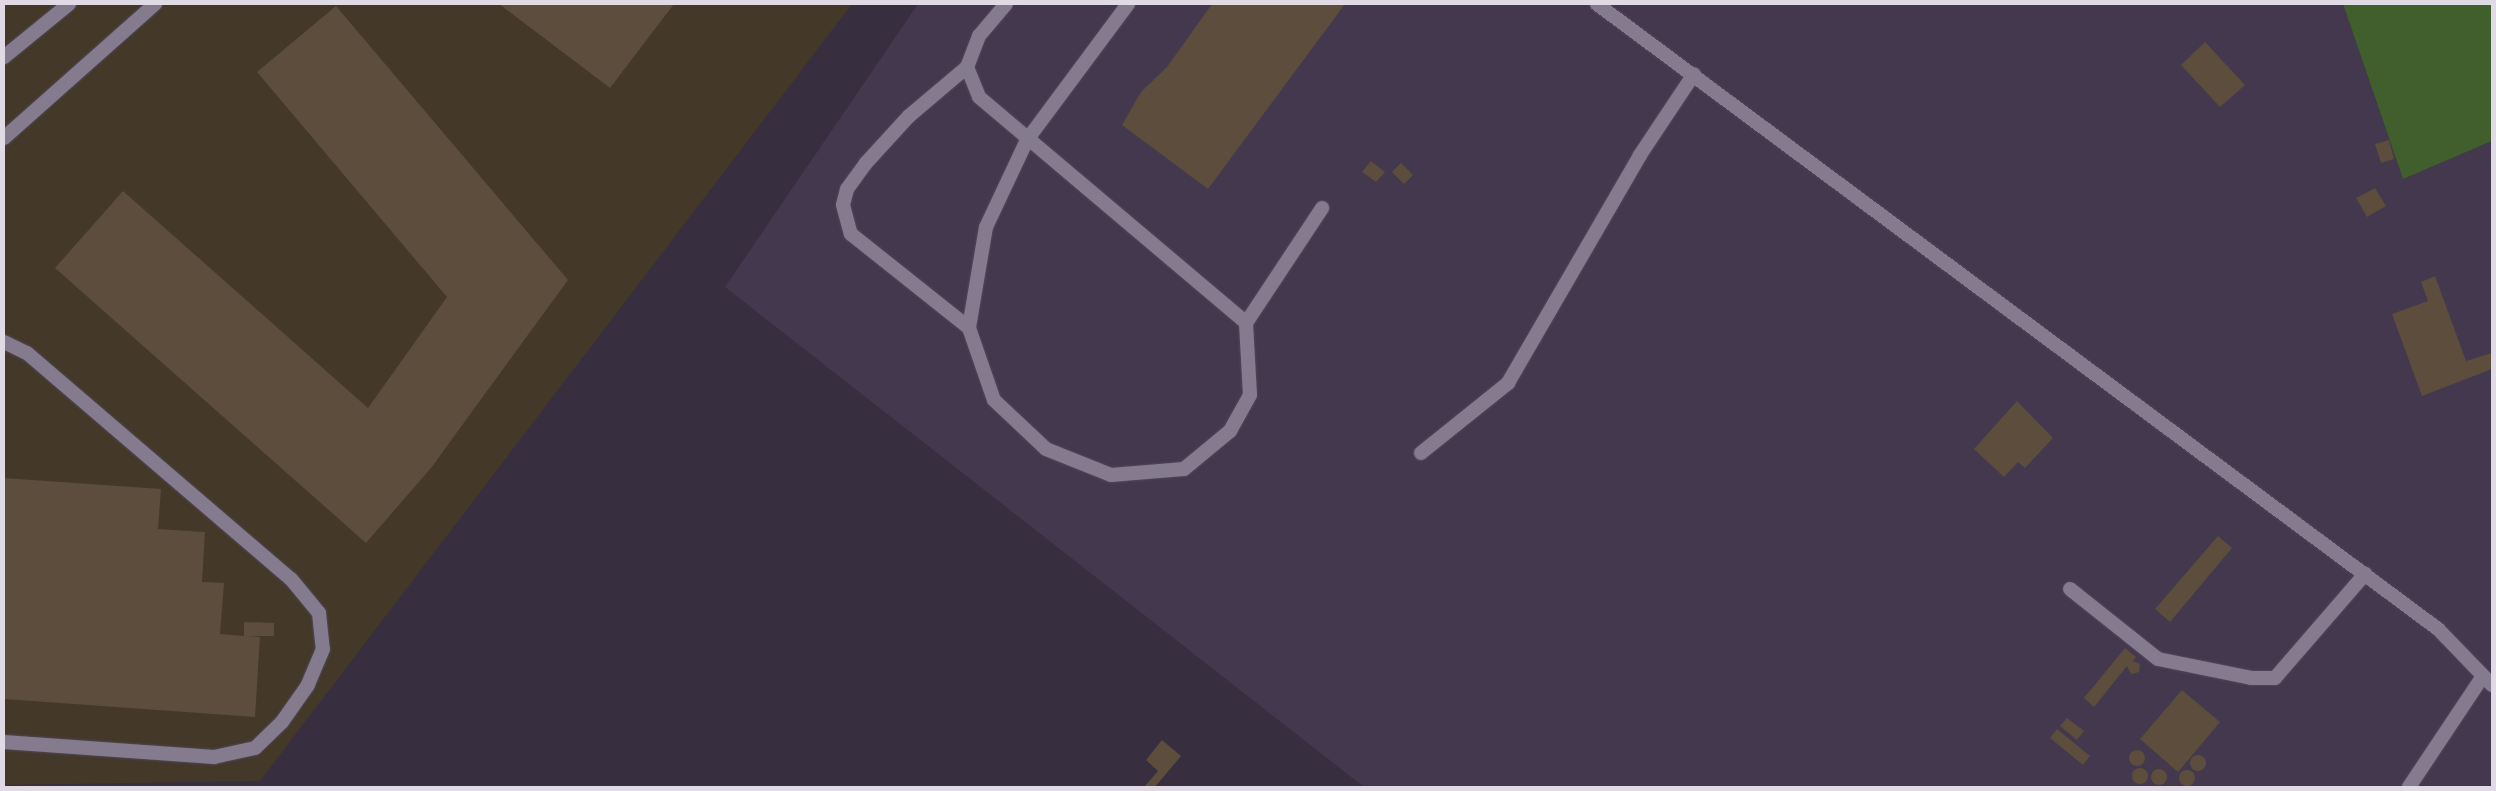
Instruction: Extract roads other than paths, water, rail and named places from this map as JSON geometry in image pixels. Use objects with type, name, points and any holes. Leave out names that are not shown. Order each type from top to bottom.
[{"type":"street","points":[[4,57],[69,4]]},
{"type":"street","points":[[4,138],[155,4]]},
{"type":"street","points":[[970,328],[851,234],[843,205],[847,189],[866,163],[909,116],[967,67],[979,36],[1006,4]]},
{"type":"street","points":[[1128,4],[1027,140],[986,227],[970,328],[994,400],[1046,449],[1111,474],[1184,468],[1230,431],[1250,395],[1246,323],[1322,208]]},
{"type":"street","points":[[1597,4],[1694,74],[2438,629],[2488,680],[2409,787]]},
{"type":"street","points":[[967,67],[979,97],[1027,140],[1246,323]]},
{"type":"street","points":[[1421,453],[1508,383],[1640,155],[1694,74]]},
{"type":"street","points":[[4,342],[27,353],[291,579],[319,613],[323,650],[308,685],[282,722],[255,748],[214,757],[4,742]]},
{"type":"street","points":[[2070,589],[2158,659],[2251,678],[2275,678],[2364,574]]}]
